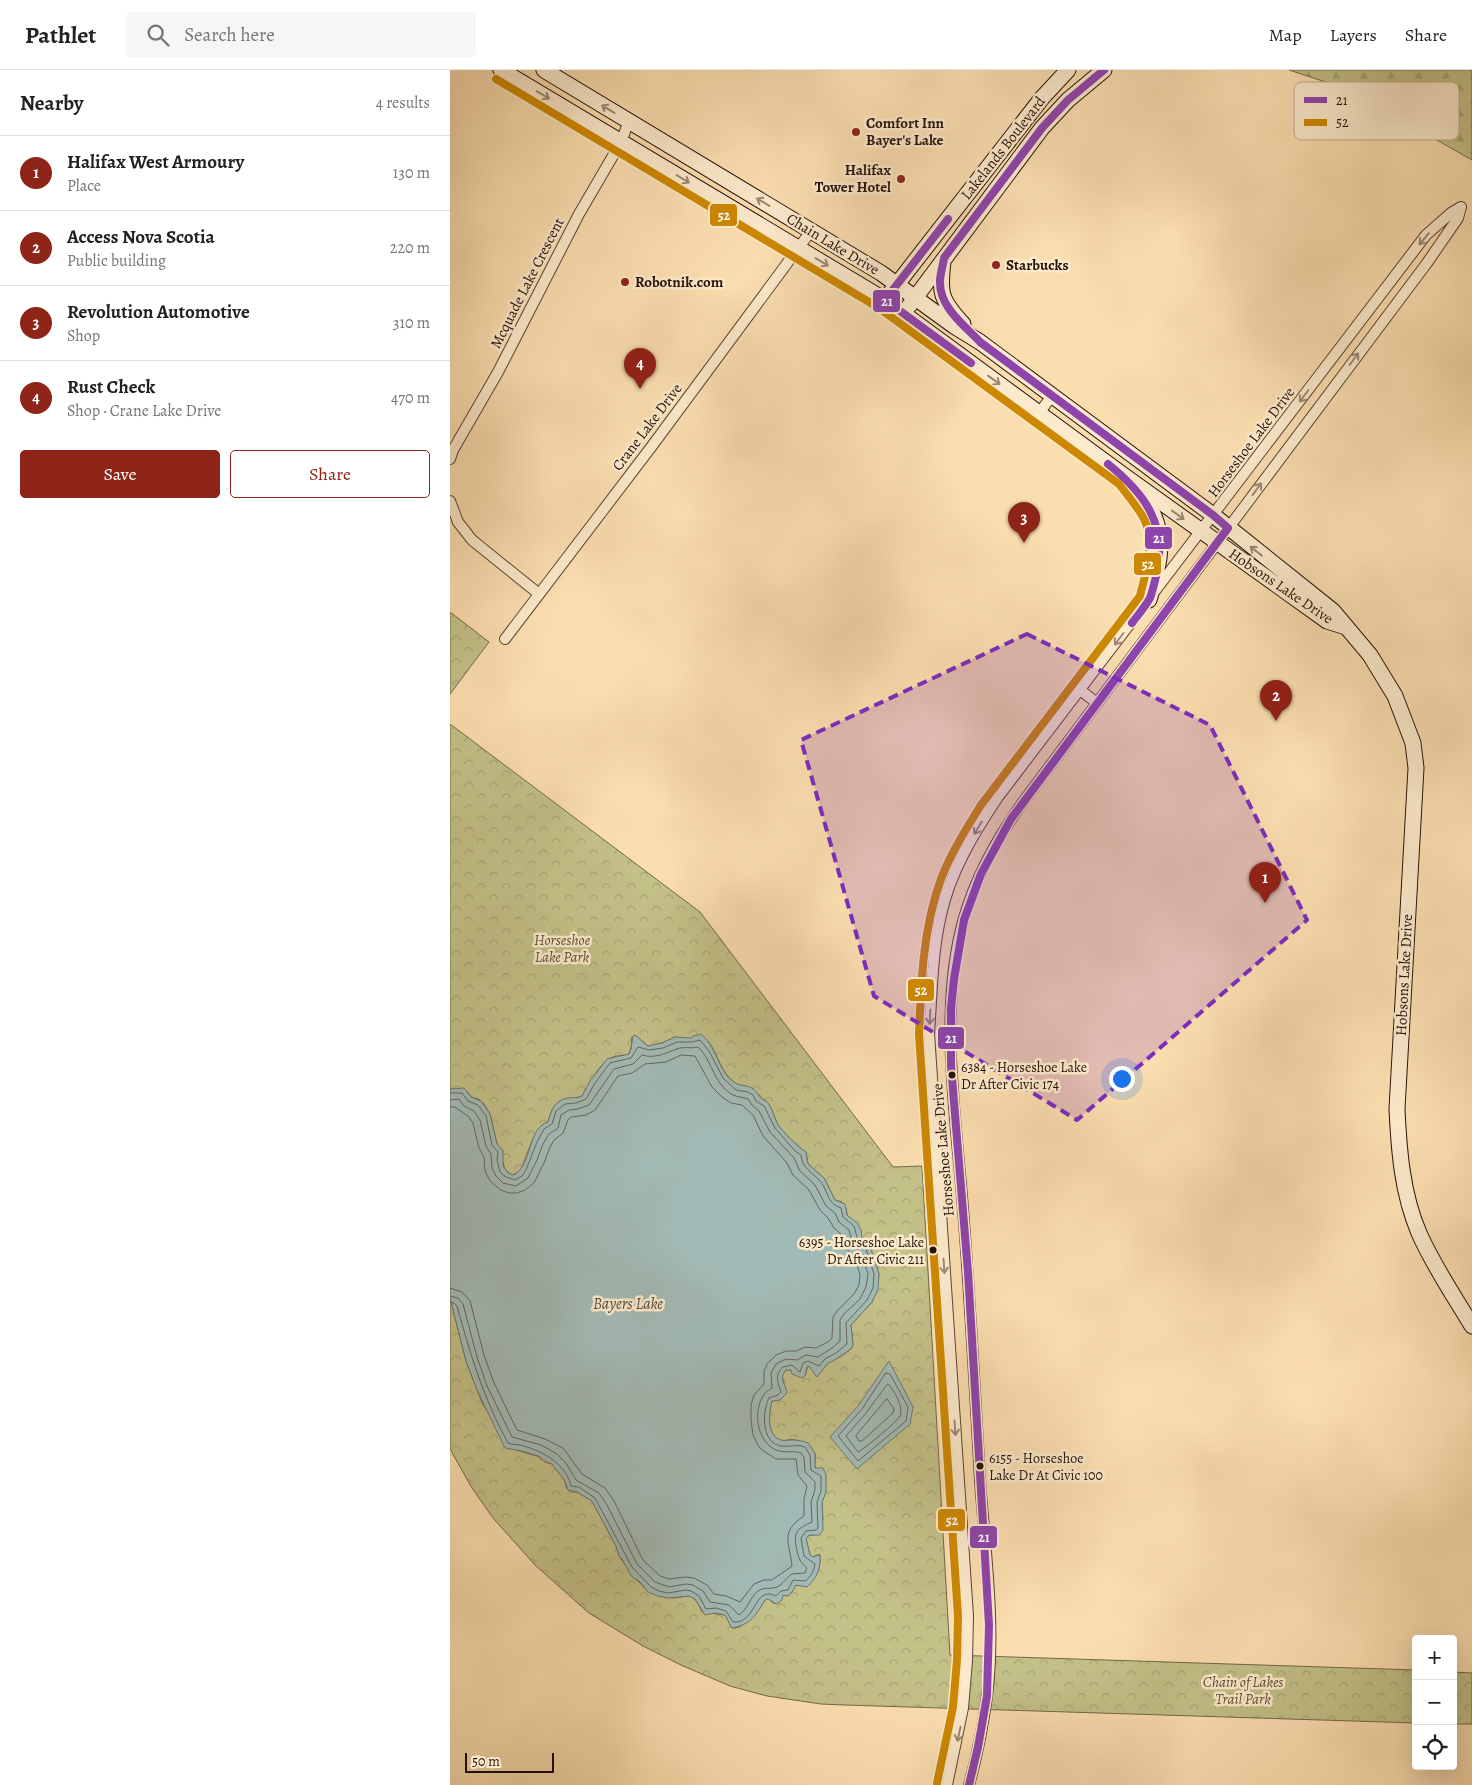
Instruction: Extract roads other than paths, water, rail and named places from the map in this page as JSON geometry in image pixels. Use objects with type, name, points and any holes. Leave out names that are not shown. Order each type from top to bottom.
[{"type":"street","name":"Chain Lake Drive","points":[[501,70],[885,300],[1217,543]]},
{"type":"street","name":"Chain Lake Drive","points":[[544,70],[897,284],[980,342],[1228,528]]},
{"type":"street","name":"Lakelands Boulevard","points":[[885,300],[1042,98],[1068,70]]},
{"type":"street","name":"Lakelands Boulevard","points":[[904,313],[1042,128],[1068,100],[1104,70]]},
{"type":"street","name":"Mcquade Lake Crescent","points":[[450,459],[452,450],[506,356],[579,214],[621,142],[629,121]]},
{"type":"street","name":"Horseshoe Lake Drive","points":[[947,1785],[962,1716],[967,1661],[968,1616],[929,1034],[933,973],[941,914],[952,879],[977,829],[998,797],[1426,235],[1451,213],[1461,207],[1458,218],[1399,300],[1023,802],[990,855],[972,893],[964,920],[951,1008],[951,1066],[968,1272],[989,1625],[987,1696],[969,1785]]},
{"type":"street","name":"Crane Lake Drive","points":[[505,639],[652,446],[811,231]]},
{"type":"street","points":[[944,258],[940,282],[942,296],[947,307],[980,342]]},
{"type":"street","points":[[1386,289],[1399,300]]},
{"type":"street","points":[[1318,378],[1332,388]]},
{"type":"street","points":[[1038,413],[1052,396]]},
{"type":"street","points":[[1126,477],[1154,516],[1159,536],[1160,557],[1149,600]]},
{"type":"street","points":[[450,500],[458,522],[472,540],[539,594]]},
{"type":"street","name":"Hobsons Lake Drive","points":[[1228,528],[1333,610],[1370,655],[1392,691],[1407,725],[1414,749],[1416,768],[1397,1109],[1398,1142],[1403,1176],[1419,1232],[1472,1326]]},
{"type":"street","name":"Hobsons Lake Drive","points":[[1217,543],[1327,621],[1346,627]]},
{"type":"street","points":[[1080,690],[1097,703]]},
{"type":"water","name":"Bayers Lake","points":[[701,1034],[710,1044],[728,1077],[737,1084],[752,1088],[763,1100],[768,1102],[778,1125],[806,1152],[808,1164],[824,1178],[835,1200],[845,1204],[847,1215],[857,1223],[861,1230],[862,1239],[870,1246],[879,1274],[878,1289],[872,1302],[851,1325],[853,1345],[851,1349],[828,1363],[817,1377],[809,1366],[805,1376],[802,1378],[792,1374],[791,1370],[786,1370],[783,1379],[787,1393],[780,1400],[772,1401],[770,1423],[773,1434],[781,1440],[797,1440],[808,1443],[815,1453],[815,1468],[823,1468],[826,1475],[826,1492],[822,1502],[823,1530],[820,1535],[809,1535],[806,1539],[810,1555],[813,1557],[820,1555],[818,1573],[807,1587],[796,1585],[788,1596],[783,1595],[782,1600],[777,1604],[768,1599],[765,1600],[749,1622],[732,1628],[725,1615],[716,1613],[705,1615],[695,1599],[689,1596],[668,1598],[648,1592],[639,1581],[632,1577],[619,1556],[616,1546],[592,1501],[577,1492],[568,1490],[565,1481],[552,1464],[540,1457],[505,1448],[477,1390],[466,1361],[450,1298],[450,1089],[464,1088],[471,1097],[481,1101],[490,1114],[497,1144],[503,1151],[503,1166],[508,1173],[514,1175],[524,1163],[536,1132],[548,1122],[556,1104],[563,1099],[582,1096],[590,1081],[607,1059],[629,1054],[633,1036],[635,1035],[648,1046],[662,1043],[675,1037],[692,1038]]},
{"type":"water","points":[[889,1361],[913,1407],[910,1424],[857,1469],[830,1437],[858,1406]]},
{"type":"place","name":"Comfort Inn Bayer's Lake","points":[[856,132]]},
{"type":"place","name":"Halifax Tower Hotel","points":[[901,179]]},
{"type":"place","name":"Starbucks","points":[[996,265]]},
{"type":"place","name":"Robotnik.com","points":[[625,282]]},
{"type":"place","name":"Rust Check","points":[[640,389]]},
{"type":"place","name":"Revolution Automotive","points":[[1024,543]]},
{"type":"place","name":"Access Nova Scotia","points":[[1276,721]]},
{"type":"place","name":"Halifax West Armoury","points":[[1265,903]]},
{"type":"place","name":"6384 - Horseshoe Lake Dr After Civic 174","points":[[952,1075]]},
{"type":"place","name":"6395 - Horseshoe Lake Dr After Civic 211","points":[[933,1250]]},
{"type":"place","name":"6155 - Horseshoe Lake Dr At Civic 100","points":[[980,1466]]},
{"type":"park label","name":"Horseshoe Lake Park","points":[[562,948]]},
{"type":"park label","name":"Chain of Lakes Trail Park","points":[[1243,1690]]}]
